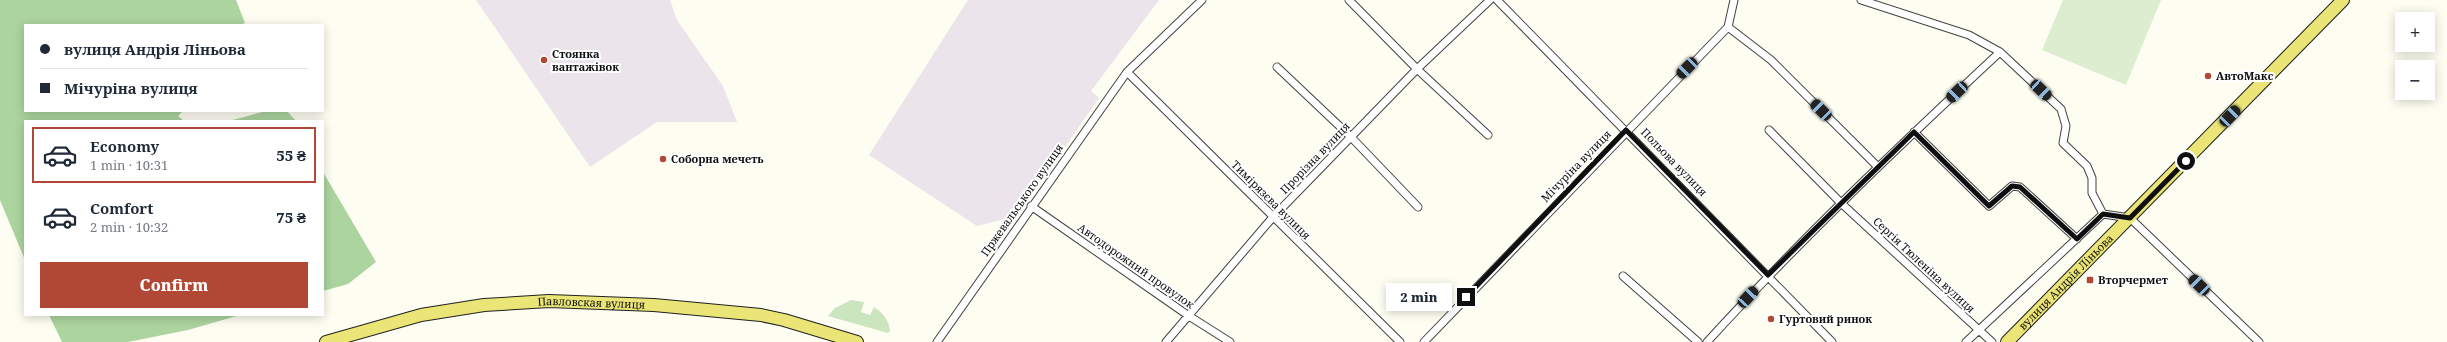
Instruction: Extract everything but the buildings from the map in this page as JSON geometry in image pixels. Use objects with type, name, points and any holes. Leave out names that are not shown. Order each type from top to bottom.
[{"type":"main road","name":"вулиця Андрія Ліньова","points":[[2007,342],[2343,0]]},
{"type":"main road","name":"Павловская вулиця","points":[[326,342],[421,315],[484,305],[549,301],[654,306],[761,315],[784,320],[857,342]]},
{"type":"street","points":[[1127,72],[1202,0]]},
{"type":"street","points":[[1349,0],[1418,69],[1488,135]]},
{"type":"street","name":"Прорізна вулиця","points":[[1166,342],[1273,217],[1418,69],[1490,0]]},
{"type":"street","name":"Польова вулиця","points":[[1497,0],[1832,342]]},
{"type":"street","points":[[1734,0],[1728,26],[1771,60],[1877,166]]},
{"type":"street","points":[[1861,0],[1969,35],[2000,52],[2061,109],[2066,126],[2063,143],[2087,166],[2092,178],[2092,194],[2103,214]]},
{"type":"street","name":"Мічуріна вулиця","points":[[1424,342],[1626,130],[1728,26]]},
{"type":"street","points":[[1707,342],[1768,275],[1877,166],[2000,52]]},
{"type":"street","points":[[1277,67],[1350,137],[1418,207]]},
{"type":"street","name":"Пржевальського вулиця","points":[[937,342],[1031,206],[1127,72]]},
{"type":"street","name":"Тимірязєва вулиця","points":[[1127,72],[1400,342]]},
{"type":"street","name":"Сергія Тюленіна вулиця","points":[[1768,130],[1841,203],[1992,342]]},
{"type":"street","points":[[1914,132],[1989,206],[2012,186],[2020,187],[2077,239]]},
{"type":"street","name":"Автодорожний провулок","points":[[1031,206],[1189,316],[1230,342]]},
{"type":"street","points":[[2103,214],[2130,218],[2259,342]]},
{"type":"street","points":[[1966,342],[2103,214]]},
{"type":"street","points":[[1623,276],[1698,342]]},
{"type":"shaded area","points":[[476,0],[670,0],[677,20],[723,86],[737,122],[657,122],[590,167]]},
{"type":"shaded area","points":[[968,0],[1159,0],[1091,91],[1099,98],[1017,216],[977,226],[869,155]]},
{"type":"green space","points":[[0,0],[236,0],[245,23],[242,24],[24,24],[24,112],[182,112],[178,116],[183,120],[24,120],[24,258],[0,200]]},
{"type":"green space","points":[[2063,0],[2161,0],[2126,85],[2042,50]]},
{"type":"green space","points":[[262,112],[288,112],[295,120],[233,120]]},
{"type":"green space","points":[[324,174],[376,262],[348,284],[324,291]]},
{"type":"green space","points":[[851,300],[864,302],[861,312],[870,315],[874,307],[877,309],[887,320],[890,331],[888,333],[828,316],[835,308]]},
{"type":"green space","points":[[49,316],[237,316],[188,330],[128,342],[62,342]]},
{"type":"place","name":"Стоянка вантажівок","points":[[544,60]]},
{"type":"place","name":"АвтоМакс","points":[[2208,76]]},
{"type":"place","name":"Соборна мечеть","points":[[663,159]]},
{"type":"place","name":"Вторчермет","points":[[2090,280]]},
{"type":"place","name":"Гуртовий ринок","points":[[1771,319]]},
{"type":"route","points":[[1466,297],[1626,130],[1768,275],[1877,166],[1914,132],[1989,206],[2012,186],[2020,187],[2077,239],[2103,214],[2130,218],[2186,161]]}]
